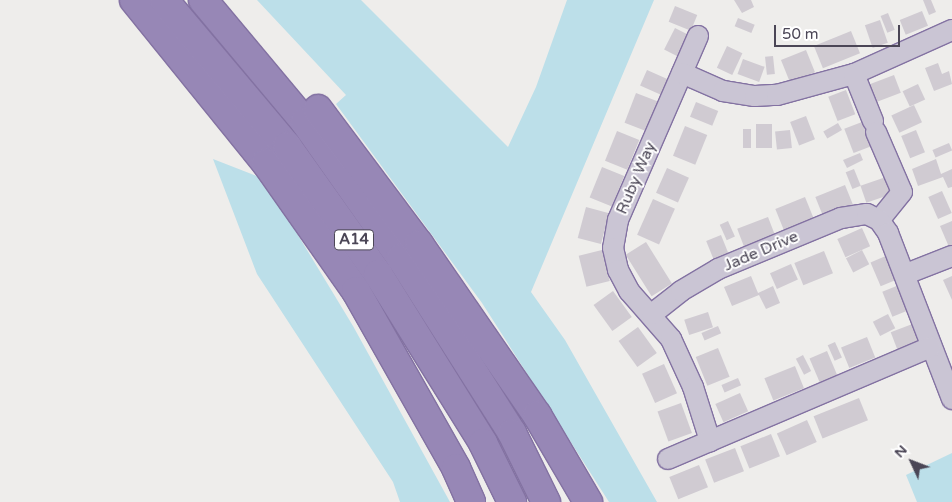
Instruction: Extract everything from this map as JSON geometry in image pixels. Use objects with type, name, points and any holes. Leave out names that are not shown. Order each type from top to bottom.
[{"type":"highway","points":[[134,0],[266,163],[356,291],[456,468],[470,502]]},
{"type":"highway","name":"A14","points":[[164,0],[287,146],[378,274],[483,443],[512,502]]},
{"type":"highway","name":"A14","points":[[203,0],[262,68],[305,122],[401,258],[512,433],[546,502]]},
{"type":"highway","points":[[262,68],[320,111],[419,244],[537,415],[588,502]]},
{"type":"street","points":[[682,73],[723,91],[755,96],[777,95],[854,74],[952,30]]},
{"type":"street","name":"Ruby Way","points":[[698,36],[618,220],[612,248],[618,270],[629,291],[652,314],[671,339],[683,365],[710,441]]},
{"type":"street","points":[[854,74],[902,192],[879,220],[906,274],[930,347],[952,399]]},
{"type":"street","name":"Jade Drive","points":[[652,314],[709,274],[840,218],[861,212],[879,220]]},
{"type":"street","points":[[906,274],[952,256]]},
{"type":"street","points":[[668,459],[930,347]]},
{"type":"shaded area","points":[[257,0],[361,0],[508,147],[536,87],[567,0],[654,0],[531,292],[565,340],[657,502],[609,502],[482,303],[336,104],[346,95]]},
{"type":"shaded area","points":[[213,159],[264,179],[353,326],[450,502],[400,502],[393,482],[257,274]]},
{"type":"shaded area","points":[[952,453],[952,502],[917,502],[906,475]]},
{"type":"building","points":[[734,0],[751,0],[754,7],[742,13]]},
{"type":"building","points":[[923,0],[931,0],[936,12],[929,15]]},
{"type":"building","points":[[675,6],[697,15],[691,31],[669,22]]},
{"type":"building","points":[[922,11],[928,26],[906,35],[900,20]]},
{"type":"building","points":[[888,13],[895,30],[887,33],[881,16]]},
{"type":"building","points":[[738,18],[755,25],[751,33],[735,26]]},
{"type":"building","points":[[880,20],[888,43],[873,48],[865,25]]},
{"type":"building","points":[[675,28],[689,35],[678,57],[664,49]]},
{"type":"building","points":[[851,31],[860,53],[823,68],[814,46]]},
{"type":"building","points":[[727,46],[742,53],[732,75],[717,68]]},
{"type":"building","points":[[806,50],[815,72],[790,82],[781,60]]},
{"type":"building","points":[[773,56],[775,74],[767,75],[765,57]]},
{"type":"building","points":[[743,59],[765,67],[759,82],[738,74]]},
{"type":"building","points":[[938,63],[942,74],[949,71],[952,84],[934,91],[925,68]]},
{"type":"building","points":[[647,70],[669,80],[662,95],[640,86]]},
{"type":"building","points":[[894,75],[901,93],[877,102],[870,84]]},
{"type":"building","points":[[918,84],[925,99],[910,107],[903,91]]},
{"type":"building","points":[[846,90],[855,114],[838,121],[828,97]]},
{"type":"building","points":[[636,93],[659,102],[648,132],[625,123]]},
{"type":"building","points":[[696,102],[718,111],[712,126],[690,117]]},
{"type":"building","points":[[914,105],[922,122],[899,133],[891,116]]},
{"type":"building","points":[[806,116],[815,139],[799,145],[790,122]]},
{"type":"building","points":[[862,122],[871,146],[854,153],[844,129]]},
{"type":"building","points":[[838,123],[842,130],[827,138],[823,132]]},
{"type":"building","points":[[756,124],[772,124],[772,148],[756,148]]},
{"type":"building","points":[[685,126],[707,135],[695,165],[673,156]]},
{"type":"building","points":[[743,129],[751,129],[751,148],[743,148]]},
{"type":"building","points":[[790,130],[792,148],[777,149],[775,132]]},
{"type":"building","points":[[916,130],[925,152],[910,158],[901,136]]},
{"type":"building","points":[[617,131],[639,140],[627,170],[605,161]]},
{"type":"building","points":[[949,143],[952,150],[936,157],[932,150]]},
{"type":"building","points":[[860,153],[863,160],[847,168],[843,160]]},
{"type":"building","points":[[936,159],[941,174],[952,169],[952,187],[948,188],[943,177],[918,186],[912,169]]},
{"type":"building","points":[[602,167],[624,176],[612,207],[590,198]]},
{"type":"building","points":[[667,168],[689,178],[678,202],[656,193]]},
{"type":"building","points":[[854,169],[861,186],[852,189],[846,172]]},
{"type":"building","points":[[886,177],[892,194],[866,203],[860,186]]},
{"type":"building","points":[[845,185],[854,207],[824,219],[815,197]]},
{"type":"building","points":[[942,191],[952,213],[938,219],[928,197]]},
{"type":"building","points":[[805,197],[814,219],[784,231],[775,209]]},
{"type":"building","points":[[653,199],[675,209],[659,244],[637,235]]},
{"type":"building","points":[[586,207],[609,213],[601,244],[578,238]]},
{"type":"building","points":[[768,217],[777,240],[746,252],[737,229]]},
{"type":"building","points":[[728,221],[735,237],[727,240],[720,225]]},
{"type":"building","points":[[952,221],[952,245],[949,247],[940,226]]},
{"type":"building","points":[[862,228],[870,246],[845,257],[837,239]]},
{"type":"building","points":[[721,235],[730,257],[715,263],[706,241]]},
{"type":"building","points":[[646,242],[672,284],[652,296],[626,255]]},
{"type":"building","points":[[602,250],[610,281],[586,287],[579,256]]},
{"type":"building","points":[[862,250],[869,264],[853,272],[846,258]]},
{"type":"building","points":[[824,251],[833,273],[803,285],[794,263]]},
{"type":"building","points":[[888,255],[898,279],[881,286],[871,262]]},
{"type":"building","points":[[791,264],[798,280],[777,289],[770,273]]},
{"type":"building","points":[[751,276],[758,293],[773,286],[780,303],[766,309],[759,295],[732,306],[724,287]]},
{"type":"building","points":[[952,276],[952,300],[943,280]]},
{"type":"building","points":[[899,285],[909,310],[892,317],[882,292]]},
{"type":"building","points":[[613,291],[632,317],[612,331],[594,305]]},
{"type":"building","points":[[708,312],[713,327],[689,335],[684,320]]},
{"type":"building","points":[[888,314],[895,328],[880,336],[873,322]]},
{"type":"building","points":[[915,323],[922,341],[898,350],[891,332]]},
{"type":"building","points":[[718,326],[721,333],[705,340],[701,333]]},
{"type":"building","points":[[638,327],[657,353],[637,367],[619,341]]},
{"type":"building","points":[[867,337],[875,357],[849,368],[841,347]]},
{"type":"building","points":[[835,342],[842,358],[835,361],[828,345]]},
{"type":"building","points":[[718,348],[730,377],[707,386],[696,357]]},
{"type":"building","points":[[827,351],[837,375],[820,382],[810,358]]},
{"type":"building","points":[[803,355],[811,371],[804,375],[796,359]]},
{"type":"building","points":[[664,364],[677,393],[655,403],[642,374]]},
{"type":"building","points":[[795,366],[804,388],[773,401],[764,378]]},
{"type":"building","points":[[738,378],[741,385],[725,392],[721,385]]},
{"type":"building","points":[[740,393],[748,411],[723,422],[715,404]]},
{"type":"building","points":[[859,398],[868,420],[823,439],[814,416]]},
{"type":"building","points":[[681,403],[692,433],[668,442],[658,412]]},
{"type":"building","points":[[807,420],[817,442],[787,455],[777,433]]},
{"type":"building","points":[[771,434],[780,456],[749,469],[740,446]]},
{"type":"building","points":[[735,448],[744,471],[714,483],[705,459]]},
{"type":"building","points":[[699,465],[708,487],[678,499],[669,477]]}]
